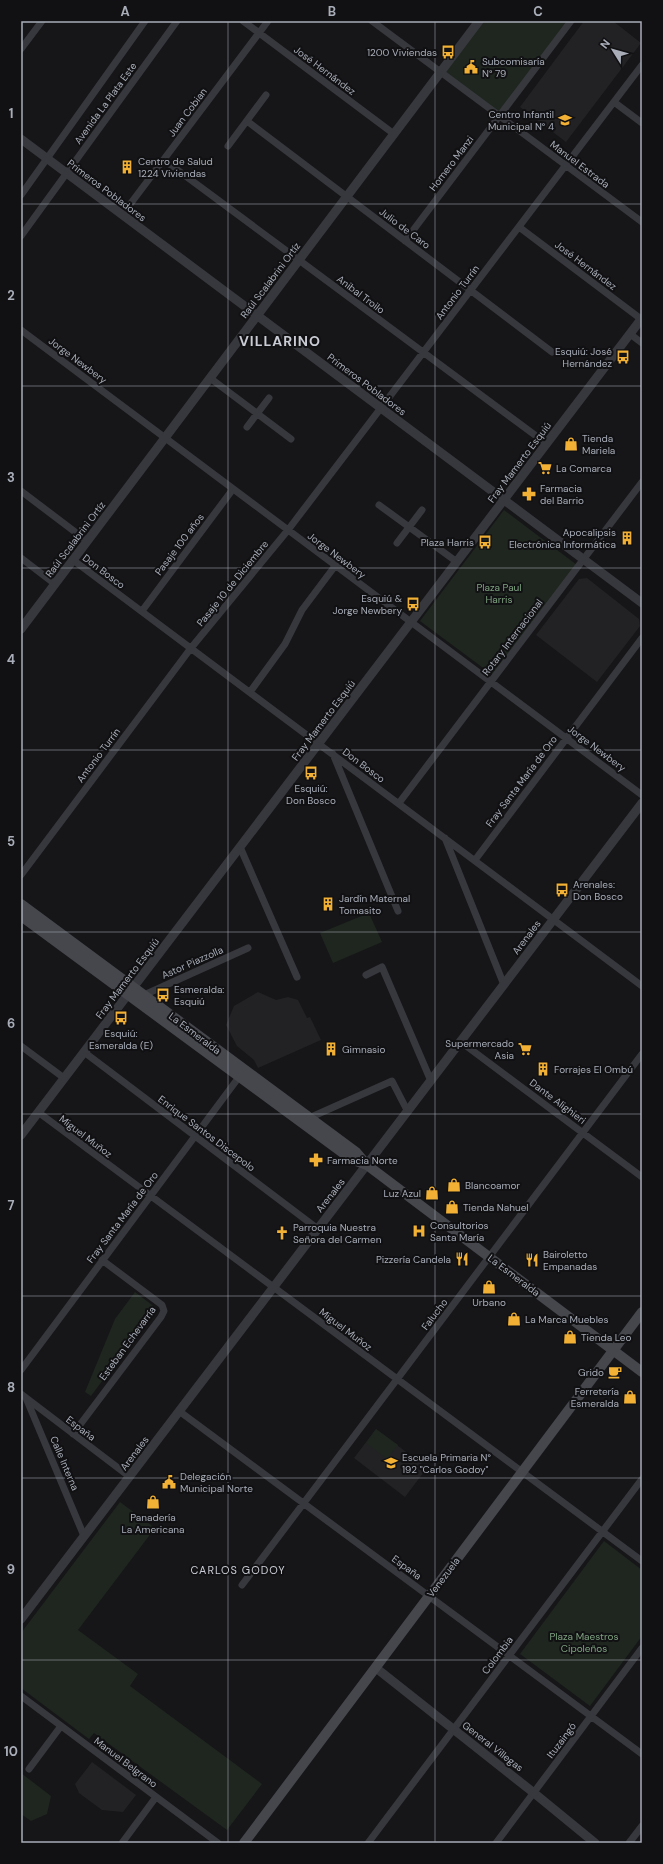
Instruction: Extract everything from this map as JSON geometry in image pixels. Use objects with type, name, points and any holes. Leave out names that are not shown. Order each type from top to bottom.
[{"type":"main road","name":"La Esmeralda","points":[[21,904],[239,1077],[351,1159],[367,1165]]},
{"type":"main road","name":"La Esmeralda","points":[[21,916],[131,991],[144,995],[356,1152],[367,1165],[642,1372]]},
{"type":"main road","name":"Venezuela","points":[[244,1843],[642,1312]]},
{"type":"street","points":[[21,49],[42,21]]},
{"type":"street","name":"Avenida La Plata Este","points":[[21,195],[145,21]]},
{"type":"street","name":"Avenida La Plata Este","points":[[21,236],[177,21]]},
{"type":"street","name":"José Hernández","points":[[243,21],[394,134]]},
{"type":"street","name":"Juan Cobian","points":[[122,215],[268,21]]},
{"type":"street","name":"Manuel Estrada","points":[[372,21],[642,222]]},
{"type":"street","name":"Raúl Scalabrini Ortíz","points":[[21,629],[479,21]]},
{"type":"street","name":"Homero Manzi","points":[[405,241],[571,21]]},
{"type":"street","name":"Antonio Turrín","points":[[288,530],[642,65]]},
{"type":"street","points":[[228,146],[266,95]]},
{"type":"street","points":[[614,102],[642,123]]},
{"type":"street","name":"Julio de Caro","points":[[246,121],[552,352]]},
{"type":"street","name":"Primeros Pobladores","points":[[21,140],[642,603]]},
{"type":"street","name":"Anibal Troilo","points":[[164,160],[546,444]]},
{"type":"street","name":"José Hernández","points":[[519,227],[642,319]]},
{"type":"street","name":"Fray Mamerto Esquiú","points":[[21,1135],[642,319]]},
{"type":"street","name":"Jorge Newbery","points":[[21,330],[411,623],[642,794]]},
{"type":"street","points":[[630,334],[642,343]]},
{"type":"street","points":[[210,378],[291,439]]},
{"type":"street","points":[[247,427],[269,398]]},
{"type":"street","name":"Rotary Internacional","points":[[399,803],[642,482]]},
{"type":"street","name":"Pasaje 100 años","points":[[142,611],[232,489]]},
{"type":"street","name":"Don Bosco","points":[[21,491],[87,541]]},
{"type":"street","points":[[379,505],[457,562]]},
{"type":"street","points":[[396,543],[422,510]]},
{"type":"street","name":"Pasaje 10 de Diciembre","points":[[191,648],[288,530]]},
{"type":"street","points":[[21,558],[56,584]]},
{"type":"street","name":"Don Bosco","points":[[73,560],[642,986]]},
{"type":"street","points":[[250,692],[285,644],[302,610],[335,566]]},
{"type":"street","name":"Fray Santa María de Oro","points":[[475,860],[642,638]]},
{"type":"street","name":"Antonio Turrín","points":[[21,875],[191,648]]},
{"type":"street","points":[[332,753],[398,911]]},
{"type":"street","name":"Arenales","points":[[21,1619],[642,803]]},
{"type":"street","points":[[446,838],[504,985]]},
{"type":"street","points":[[240,848],[297,976]]},
{"type":"street","name":"Astor Piazzolla","points":[[144,995],[248,948]]},
{"type":"street","points":[[366,975],[382,967],[431,1081]]},
{"type":"street","name":"Dante Alighieri","points":[[461,1042],[642,1176]]},
{"type":"street","points":[[21,1046],[64,1078]]},
{"type":"street","name":"Enrique Santos Discepolo","points":[[84,1052],[318,1229]]},
{"type":"street","name":"Falucho","points":[[242,1585],[398,1380],[642,1054]]},
{"type":"street","name":"Fray Santa María de Oro","points":[[21,1370],[239,1077]]},
{"type":"street","points":[[309,1118],[392,1081],[408,1112]]},
{"type":"street","name":"Miguel Muñoz","points":[[38,1112],[642,1561]]},
{"type":"street","name":"Esteban Echevarría","points":[[73,1434],[164,1311],[159,1303],[102,1260]]},
{"type":"street","name":"España","points":[[24,1396],[130,1477]]},
{"type":"street","name":"Calle Interna","points":[[24,1396],[84,1536]]},
{"type":"street","name":"España","points":[[180,1411],[642,1754]]},
{"type":"street","name":"Colombia","points":[[368,1843],[642,1479]]},
{"type":"street","name":"Ituzaingó","points":[[496,1843],[642,1648]]},
{"type":"street","name":"General Villegas","points":[[376,1668],[534,1792],[595,1843]]},
{"type":"street","name":"Manuel Belgrano","points":[[21,1696],[218,1843]]},
{"type":"street","points":[[29,1769],[61,1726]]},
{"type":"street","points":[[122,1843],[156,1797]]},
{"type":"street","points":[[629,1843],[642,1826]]},
{"type":"shaded area","points":[[584,21],[613,21],[641,43],[566,142],[520,107]]},
{"type":"shaded area","points":[[587,578],[639,619],[640,626],[597,682],[536,635],[579,579]]},
{"type":"shaded area","points":[[258,992],[276,1000],[288,997],[298,1000],[307,1018],[310,1017],[321,1040],[258,1068],[254,1060],[237,1046],[226,1025],[234,1006]]},
{"type":"shaded area","name":"Escuela Primaria N° 192 \"Carlos Godoy\"","points":[[376,1429],[427,1468],[405,1497],[354,1458]]},
{"type":"shaded area","points":[[92,1762],[136,1795],[123,1812],[102,1810],[79,1793],[75,1784]]},
{"type":"green space","points":[[479,21],[571,21],[499,116],[441,72]]},
{"type":"green space","name":"Plaza Paul Harris","points":[[504,510],[577,565],[494,676],[420,621]]},
{"type":"green space","points":[[369,913],[382,942],[333,963],[320,933]]},
{"type":"green space","points":[[135,1292],[156,1308],[91,1396],[85,1392],[115,1319]]},
{"type":"green space","points":[[376,1429],[398,1445],[387,1459],[366,1443]]},
{"type":"green space","points":[[120,1502],[155,1528],[78,1630],[138,1674],[130,1686],[262,1784],[227,1830],[94,1733],[89,1739],[21,1688],[21,1633]]},
{"type":"green space","name":"Plaza Maestros Cipoleños","points":[[604,1541],[642,1570],[642,1636],[590,1706],[520,1654]]},
{"type":"green space","points":[[21,1773],[51,1796],[47,1814],[31,1821],[21,1814]]},
{"type":"place","name":"1200 Viviendas","points":[[448,52]]},
{"type":"place","name":"Subcomisaría N° 79","points":[[471,67]]},
{"type":"place","name":"Centro Infantil Municipal N° 4","points":[[565,120]]},
{"type":"place","name":"Centro de Salud 1224 Viviendas","points":[[127,167]]},
{"type":"place","name":"Esquiú: José Hernández","points":[[623,357]]},
{"type":"place","name":"Tienda Mariela","points":[[571,444]]},
{"type":"place","name":"La Comarca","points":[[545,468]]},
{"type":"place","name":"Farmacia del Barrio","points":[[529,494]]},
{"type":"place","name":"Apocalipsis Electrónica Informática","points":[[627,538]]},
{"type":"place","name":"Plaza Harris","points":[[485,542]]},
{"type":"place","name":"Esquiú & Jorge Newbery","points":[[413,604]]},
{"type":"place","name":"Esquiú: Don Bosco","points":[[311,773]]},
{"type":"place","name":"Arenales: Don Bosco","points":[[562,890]]},
{"type":"place","name":"Jardín Maternal Tomasito","points":[[328,904]]},
{"type":"place","name":"Esmeralda: Esquiú","points":[[163,995]]},
{"type":"place","name":"Esquiú: Esmeralda (E)","points":[[121,1018]]},
{"type":"place","name":"Gimnasio","points":[[331,1049]]},
{"type":"place","name":"Supermercado Asia","points":[[525,1049]]},
{"type":"place","name":"Forrajes El Ombú","points":[[543,1069]]},
{"type":"place","name":"Farmacia Norte","points":[[316,1160]]},
{"type":"place","name":"Blancoamor","points":[[454,1185]]},
{"type":"place","name":"Luz Azul","points":[[432,1193]]},
{"type":"place","name":"Tienda Nahuel","points":[[452,1207]]},
{"type":"place","name":"Consultorios Santa María","points":[[419,1231]]},
{"type":"place","name":"Parroquia Nuestra Señora del Carmen","points":[[282,1233]]},
{"type":"place","name":"Pizzería Candela","points":[[462,1259]]},
{"type":"place","name":"Bairoletto Empanadas","points":[[532,1260]]},
{"type":"place","name":"Urbano","points":[[489,1287]]},
{"type":"place","name":"La Marca Muebles","points":[[514,1319]]},
{"type":"place","name":"Tienda Leo","points":[[570,1337]]},
{"type":"place","name":"Grido","points":[[615,1372]]},
{"type":"place","name":"Ferretería Esmeralda","points":[[630,1397]]},
{"type":"place","name":"Escuela Primaria N° 192 \"Carlos Godoy\"","points":[[391,1463]]},
{"type":"place","name":"Delegación Municipal Norte","points":[[169,1482]]},
{"type":"place","name":"Panadería La Americana","points":[[153,1502]]},
{"type":"district","name":"VILLARINO","points":[[280,341]]},
{"type":"district","name":"CARLOS GODOY","points":[[238,1570]]}]
